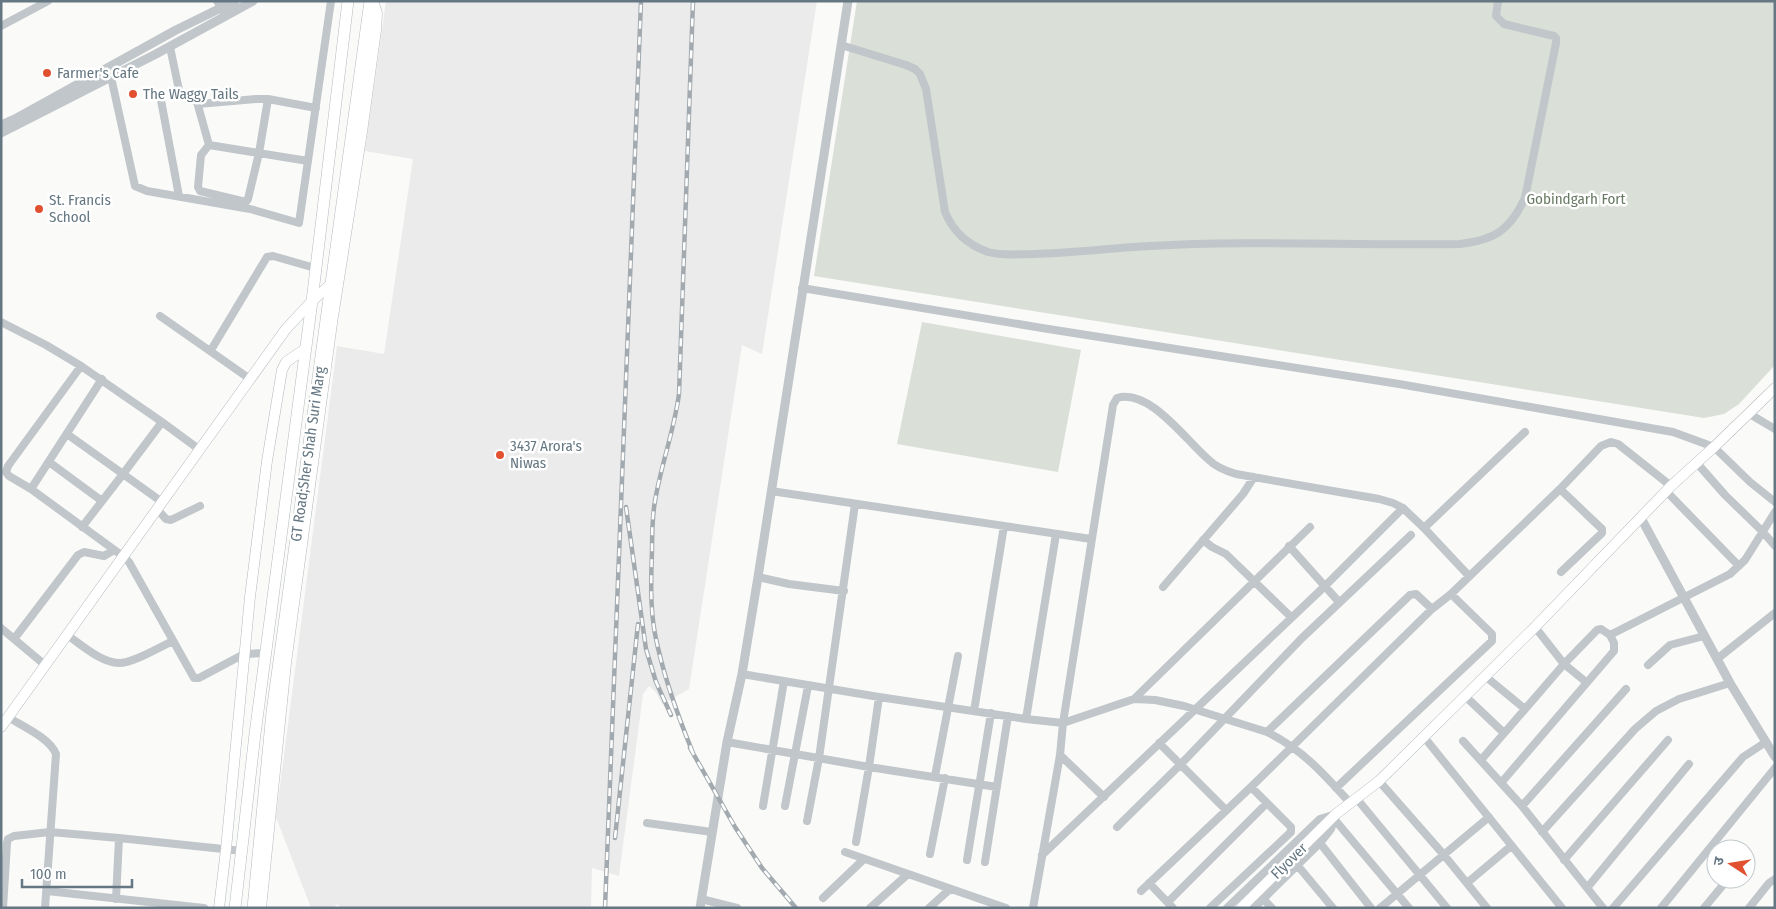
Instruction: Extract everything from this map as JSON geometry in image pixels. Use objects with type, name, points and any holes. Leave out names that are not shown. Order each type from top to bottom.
[{"type":"main road","name":"GT Road;Sher Shah Suri Marg","points":[[235,908],[348,1]]},
{"type":"main road","name":"GT Road;Sher Shah Suri Marg","points":[[254,908],[272,712],[372,1]]},
{"type":"main road","points":[[260,908],[286,663],[332,323],[376,30],[377,12],[372,1]]},
{"type":"main road","points":[[1,727],[286,329],[331,284]]},
{"type":"main road","points":[[219,908],[244,654],[267,462],[282,370],[286,362],[305,349]]},
{"type":"main road","name":"Flyover","points":[[1242,908],[1298,852],[1379,781],[1535,627],[1696,462],[1775,388]]},
{"type":"street","points":[[1,26],[48,1]]},
{"type":"street","points":[[1,125],[219,5],[235,1]]},
{"type":"street","points":[[1,133],[170,47],[253,1]]},
{"type":"street","points":[[111,77],[134,184],[138,188],[250,209],[299,223],[331,1]]},
{"type":"street","points":[[737,908],[700,903],[727,742],[742,674],[758,577],[848,1]]},
{"type":"street","points":[[841,45],[906,65],[920,74],[926,89],[945,212],[950,223],[962,237],[976,247],[989,252],[1012,254],[1056,253],[1150,246],[1214,244],[1460,244],[1489,239],[1513,220],[1525,198],[1556,44],[1554,36],[1504,24],[1496,16],[1498,1]]},
{"type":"street","points":[[219,5],[226,16]]},
{"type":"street","points":[[170,47],[181,93],[184,97],[196,100],[209,145]]},
{"type":"street","points":[[160,95],[179,196]]},
{"type":"street","points":[[198,104],[268,99],[316,108]]},
{"type":"street","points":[[209,145],[202,155],[199,190],[202,193],[244,201],[248,199],[259,153],[268,99]]},
{"type":"street","points":[[209,145],[308,162]]},
{"type":"street","points":[[211,350],[267,257],[273,256],[316,268]]},
{"type":"street","points":[[802,288],[1399,384],[1673,432],[1714,447],[1750,482],[1775,502]]},
{"type":"street","points":[[160,316],[250,379]]},
{"type":"street","points":[[1,322],[46,345],[102,379],[200,450]]},
{"type":"street","points":[[81,366],[8,466],[7,474],[129,562],[192,676],[197,678],[244,654],[266,653]]},
{"type":"street","points":[[30,489],[102,379]]},
{"type":"street","points":[[1033,908],[1060,755],[1091,539],[1113,404],[1117,398],[1122,396],[1152,406],[1170,421],[1210,461],[1220,468],[1236,474],[1379,499],[1403,508],[1469,576]]},
{"type":"street","points":[[1748,413],[1775,429]]},
{"type":"street","points":[[82,527],[162,422]]},
{"type":"street","points":[[1424,528],[1525,432]]},
{"type":"street","points":[[67,434],[123,474],[160,506],[166,519],[171,520],[200,506]]},
{"type":"street","points":[[1142,891],[1432,609],[1451,594],[1560,489],[1601,446],[1611,442],[1618,444],[1669,489],[1739,566]]},
{"type":"street","points":[[48,462],[102,500]]},
{"type":"street","points":[[1696,462],[1775,546]]},
{"type":"street","points":[[1163,587],[1243,494],[1254,477]]},
{"type":"street","points":[[1560,489],[1602,530],[1602,533],[1561,572]]},
{"type":"street","points":[[771,490],[1091,539]]},
{"type":"street","points":[[807,821],[819,758],[855,504]]},
{"type":"street","points":[[1042,855],[1196,710],[1291,617],[1326,586],[1403,508]]},
{"type":"street","points":[[1610,635],[1722,579],[1745,560],[1775,512]]},
{"type":"street","points":[[1641,518],[1730,684],[1775,757]]},
{"type":"street","points":[[974,710],[1004,526]]},
{"type":"street","points":[[1134,699],[1253,580],[1310,527]]},
{"type":"street","points":[[1026,719],[1056,534]]},
{"type":"street","points":[[1117,827],[1181,764],[1302,638],[1411,535]]},
{"type":"street","points":[[1203,540],[1226,554],[1291,617]]},
{"type":"street","points":[[1289,546],[1339,602]]},
{"type":"street","points":[[14,639],[78,554],[84,552],[104,556],[114,550]]},
{"type":"street","points":[[758,577],[789,584],[844,591]]},
{"type":"street","points":[[1267,732],[1410,595],[1416,594],[1432,609]]},
{"type":"street","points":[[1336,788],[1492,641],[1492,634],[1451,594]]},
{"type":"street","points":[[1717,659],[1775,613]]},
{"type":"street","points":[[1535,627],[1564,664],[1586,682]]},
{"type":"street","points":[[1,628],[45,665]]},
{"type":"street","points":[[1481,760],[1564,664],[1597,630],[1601,629],[1610,635],[1614,643],[1614,651],[1502,783]]},
{"type":"street","points":[[67,635],[101,658],[118,663],[130,661],[173,641]]},
{"type":"street","points":[[1648,665],[1670,645],[1704,636]]},
{"type":"street","points":[[936,776],[958,656]]},
{"type":"street","points":[[742,674],[879,697],[1064,723],[1134,699],[1170,702],[1267,732],[1292,746],[1309,759],[1336,788],[1354,801],[1421,874],[1447,908]]},
{"type":"street","points":[[1485,676],[1525,710]]},
{"type":"street","points":[[763,806],[784,681]]},
{"type":"street","points":[[1542,832],[1635,729],[1656,711],[1679,699],[1730,684]]},
{"type":"street","points":[[786,806],[808,686]]},
{"type":"street","points":[[1522,806],[1626,689]]},
{"type":"street","points":[[1465,696],[1504,733]]},
{"type":"street","points":[[856,842],[879,697]]},
{"type":"street","points":[[968,860],[991,713]]},
{"type":"street","points":[[985,862],[1008,716]]},
{"type":"street","points":[[8,717],[46,741],[54,748],[56,754],[45,908]]},
{"type":"street","points":[[1424,737],[1562,908]]},
{"type":"street","points":[[1564,860],[1668,740]]},
{"type":"street","points":[[1463,741],[1522,806],[1603,908]]},
{"type":"street","points":[[727,742],[997,787]]},
{"type":"street","points":[[1614,908],[1742,757],[1766,742]]},
{"type":"street","points":[[1159,743],[1226,810]]},
{"type":"street","points":[[1060,755],[1104,797]]},
{"type":"street","points":[[1587,888],[1689,764]]},
{"type":"street","points":[[1662,908],[1775,768]]},
{"type":"street","points":[[930,854],[945,778]]},
{"type":"street","points":[[1379,781],[1444,855],[1487,908]]},
{"type":"street","points":[[1210,908],[1291,832],[1291,827],[1251,787]]},
{"type":"street","points":[[1149,883],[1171,905],[1267,804]]},
{"type":"street","points":[[1254,908],[1320,843],[1331,829],[1336,817]]},
{"type":"street","points":[[1336,817],[1409,908]]},
{"type":"street","points":[[1227,908],[1320,819],[1336,817]]},
{"type":"street","points":[[1380,908],[1489,817]]},
{"type":"street","points":[[647,823],[712,832]]},
{"type":"street","points":[[3,908],[4,867],[7,843],[10,838],[50,832],[242,851]]},
{"type":"street","points":[[116,899],[119,838]]},
{"type":"street","points":[[1320,843],[1371,908]]},
{"type":"street","points":[[1467,883],[1511,846]]},
{"type":"street","points":[[845,852],[1006,908]]},
{"type":"street","points":[[823,898],[864,859]]},
{"type":"street","points":[[1298,866],[1332,908]]},
{"type":"street","points":[[870,908],[908,874]]},
{"type":"street","points":[[1749,908],[1769,883],[1775,879]]},
{"type":"street","points":[[929,908],[950,889]]},
{"type":"street","points":[[1704,908],[1720,889]]},
{"type":"street","points":[[47,891],[204,908]]},
{"type":"street","points":[[1263,899],[1272,908]]},
{"type":"shaded area","points":[[386,1],[817,1],[762,354],[742,345],[689,689],[662,704],[655,691],[649,686],[643,694],[619,876],[592,868],[591,908],[341,908],[338,904],[332,908],[311,908],[276,817],[337,346],[384,354],[413,159],[365,151]]},
{"type":"green space","name":"Gobindgarh Fort","points":[[857,1],[1775,1],[1775,365],[1739,404],[1724,414],[1704,418],[814,276]]},
{"type":"green space","points":[[922,322],[1081,350],[1058,472],[897,444]]},
{"type":"railway","points":[[605,908],[641,1]]},
{"type":"railway","points":[[693,1],[679,394],[654,507],[651,582],[652,613],[658,649],[681,724],[693,753]]},
{"type":"railway","points":[[626,507],[646,649],[656,682],[671,715]]},
{"type":"railway","points":[[615,838],[638,624]]},
{"type":"railway","points":[[690,748],[735,827],[762,868],[796,908]]},
{"type":"place","name":"Farmer's Cafe","points":[[47,73]]},
{"type":"place","name":"The Waggy Tails","points":[[133,94]]},
{"type":"place","name":"St. Francis School","points":[[39,209]]},
{"type":"place","name":"3437 Arora's Niwas","points":[[500,455]]}]
